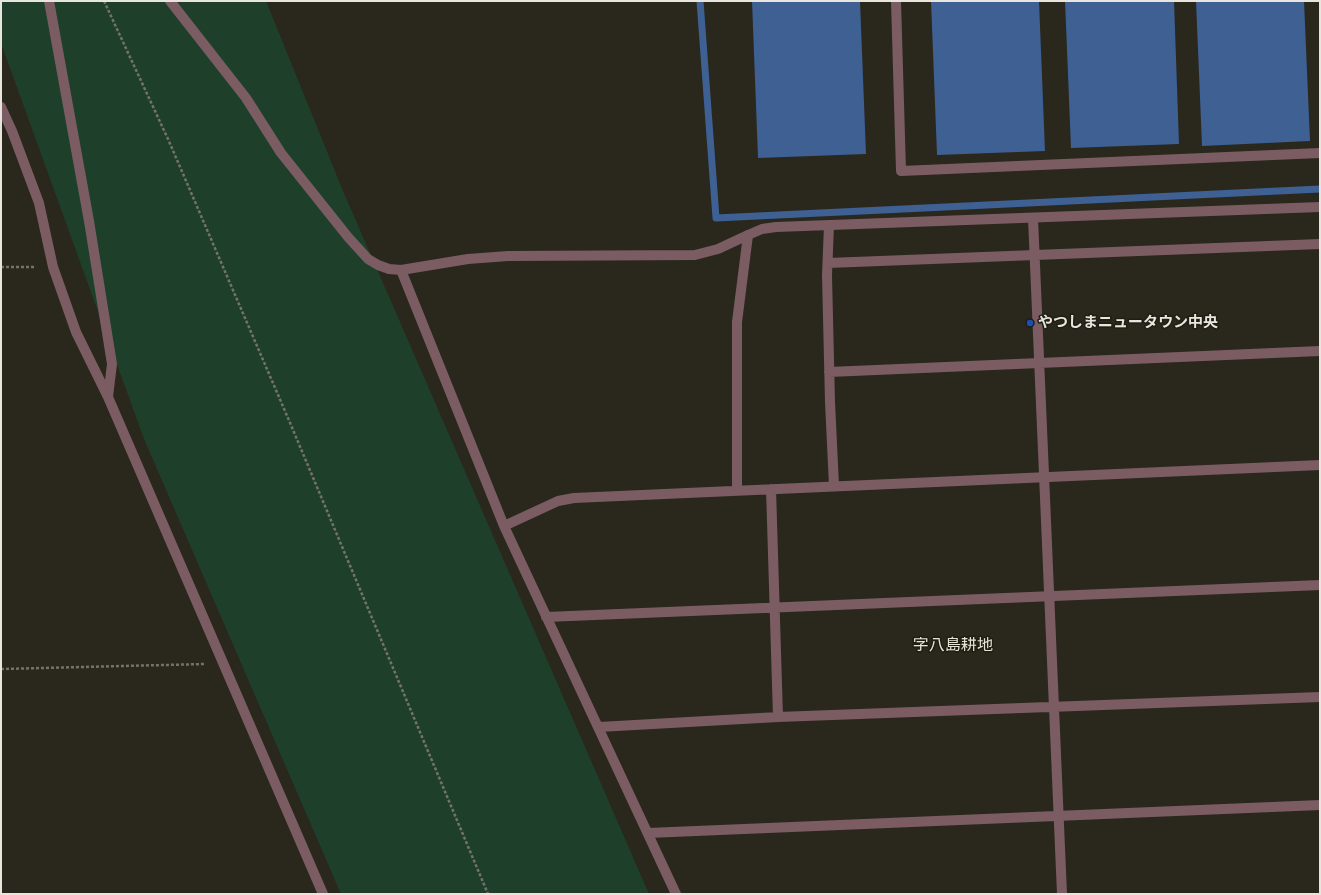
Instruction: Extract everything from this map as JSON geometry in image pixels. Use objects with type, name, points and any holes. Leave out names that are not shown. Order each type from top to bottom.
[{"type":"street","points":[[49,1],[89,221],[112,364],[108,397]]},
{"type":"street","points":[[170,1],[246,98],[281,152],[348,237],[373,262],[389,269],[400,270],[454,261],[508,256],[695,255],[718,249],[748,235],[771,228],[1320,207]]},
{"type":"street","points":[[896,1],[901,171],[1320,153]]},
{"type":"street","points":[[1,107],[12,131],[39,203],[53,266],[76,332],[108,397],[323,894]]},
{"type":"street","points":[[1034,218],[1062,894]]},
{"type":"street","points":[[829,226],[829,372],[834,486]]},
{"type":"street","points":[[737,490],[737,322],[748,235]]},
{"type":"street","points":[[828,263],[1320,244]]},
{"type":"street","points":[[400,270],[504,526],[676,894]]},
{"type":"street","points":[[829,372],[1320,351]]},
{"type":"street","points":[[504,526],[565,499],[737,490],[1320,465]]},
{"type":"street","points":[[771,489],[778,717]]},
{"type":"street","points":[[546,617],[1320,585]]},
{"type":"street","points":[[599,727],[778,717],[1320,697]]},
{"type":"street","points":[[648,832],[1059,817],[1320,805]]},
{"type":"path","points":[[104,1],[168,139],[488,894]]},
{"type":"path","points":[[1,266],[53,266]]},
{"type":"path","points":[[1,669],[224,664]]},
{"type":"green space","points":[[1,1],[266,1],[343,191],[649,894],[341,894],[144,439],[1,43]]},
{"type":"water","points":[[752,1],[860,1],[866,154],[758,158]]},
{"type":"water","points":[[931,1],[1039,1],[1045,151],[937,155]]},
{"type":"water","points":[[1065,1],[1174,1],[1179,144],[1071,148]]},
{"type":"water","points":[[1196,1],[1304,1],[1310,141],[1202,146]]},
{"type":"waterway","points":[[700,1],[716,218],[1320,189]]},
{"type":"place","name":"やつしまニュータウン中央","points":[[1030,323]]},
{"type":"district","name":"字八島耕地","points":[[953,646]]}]
